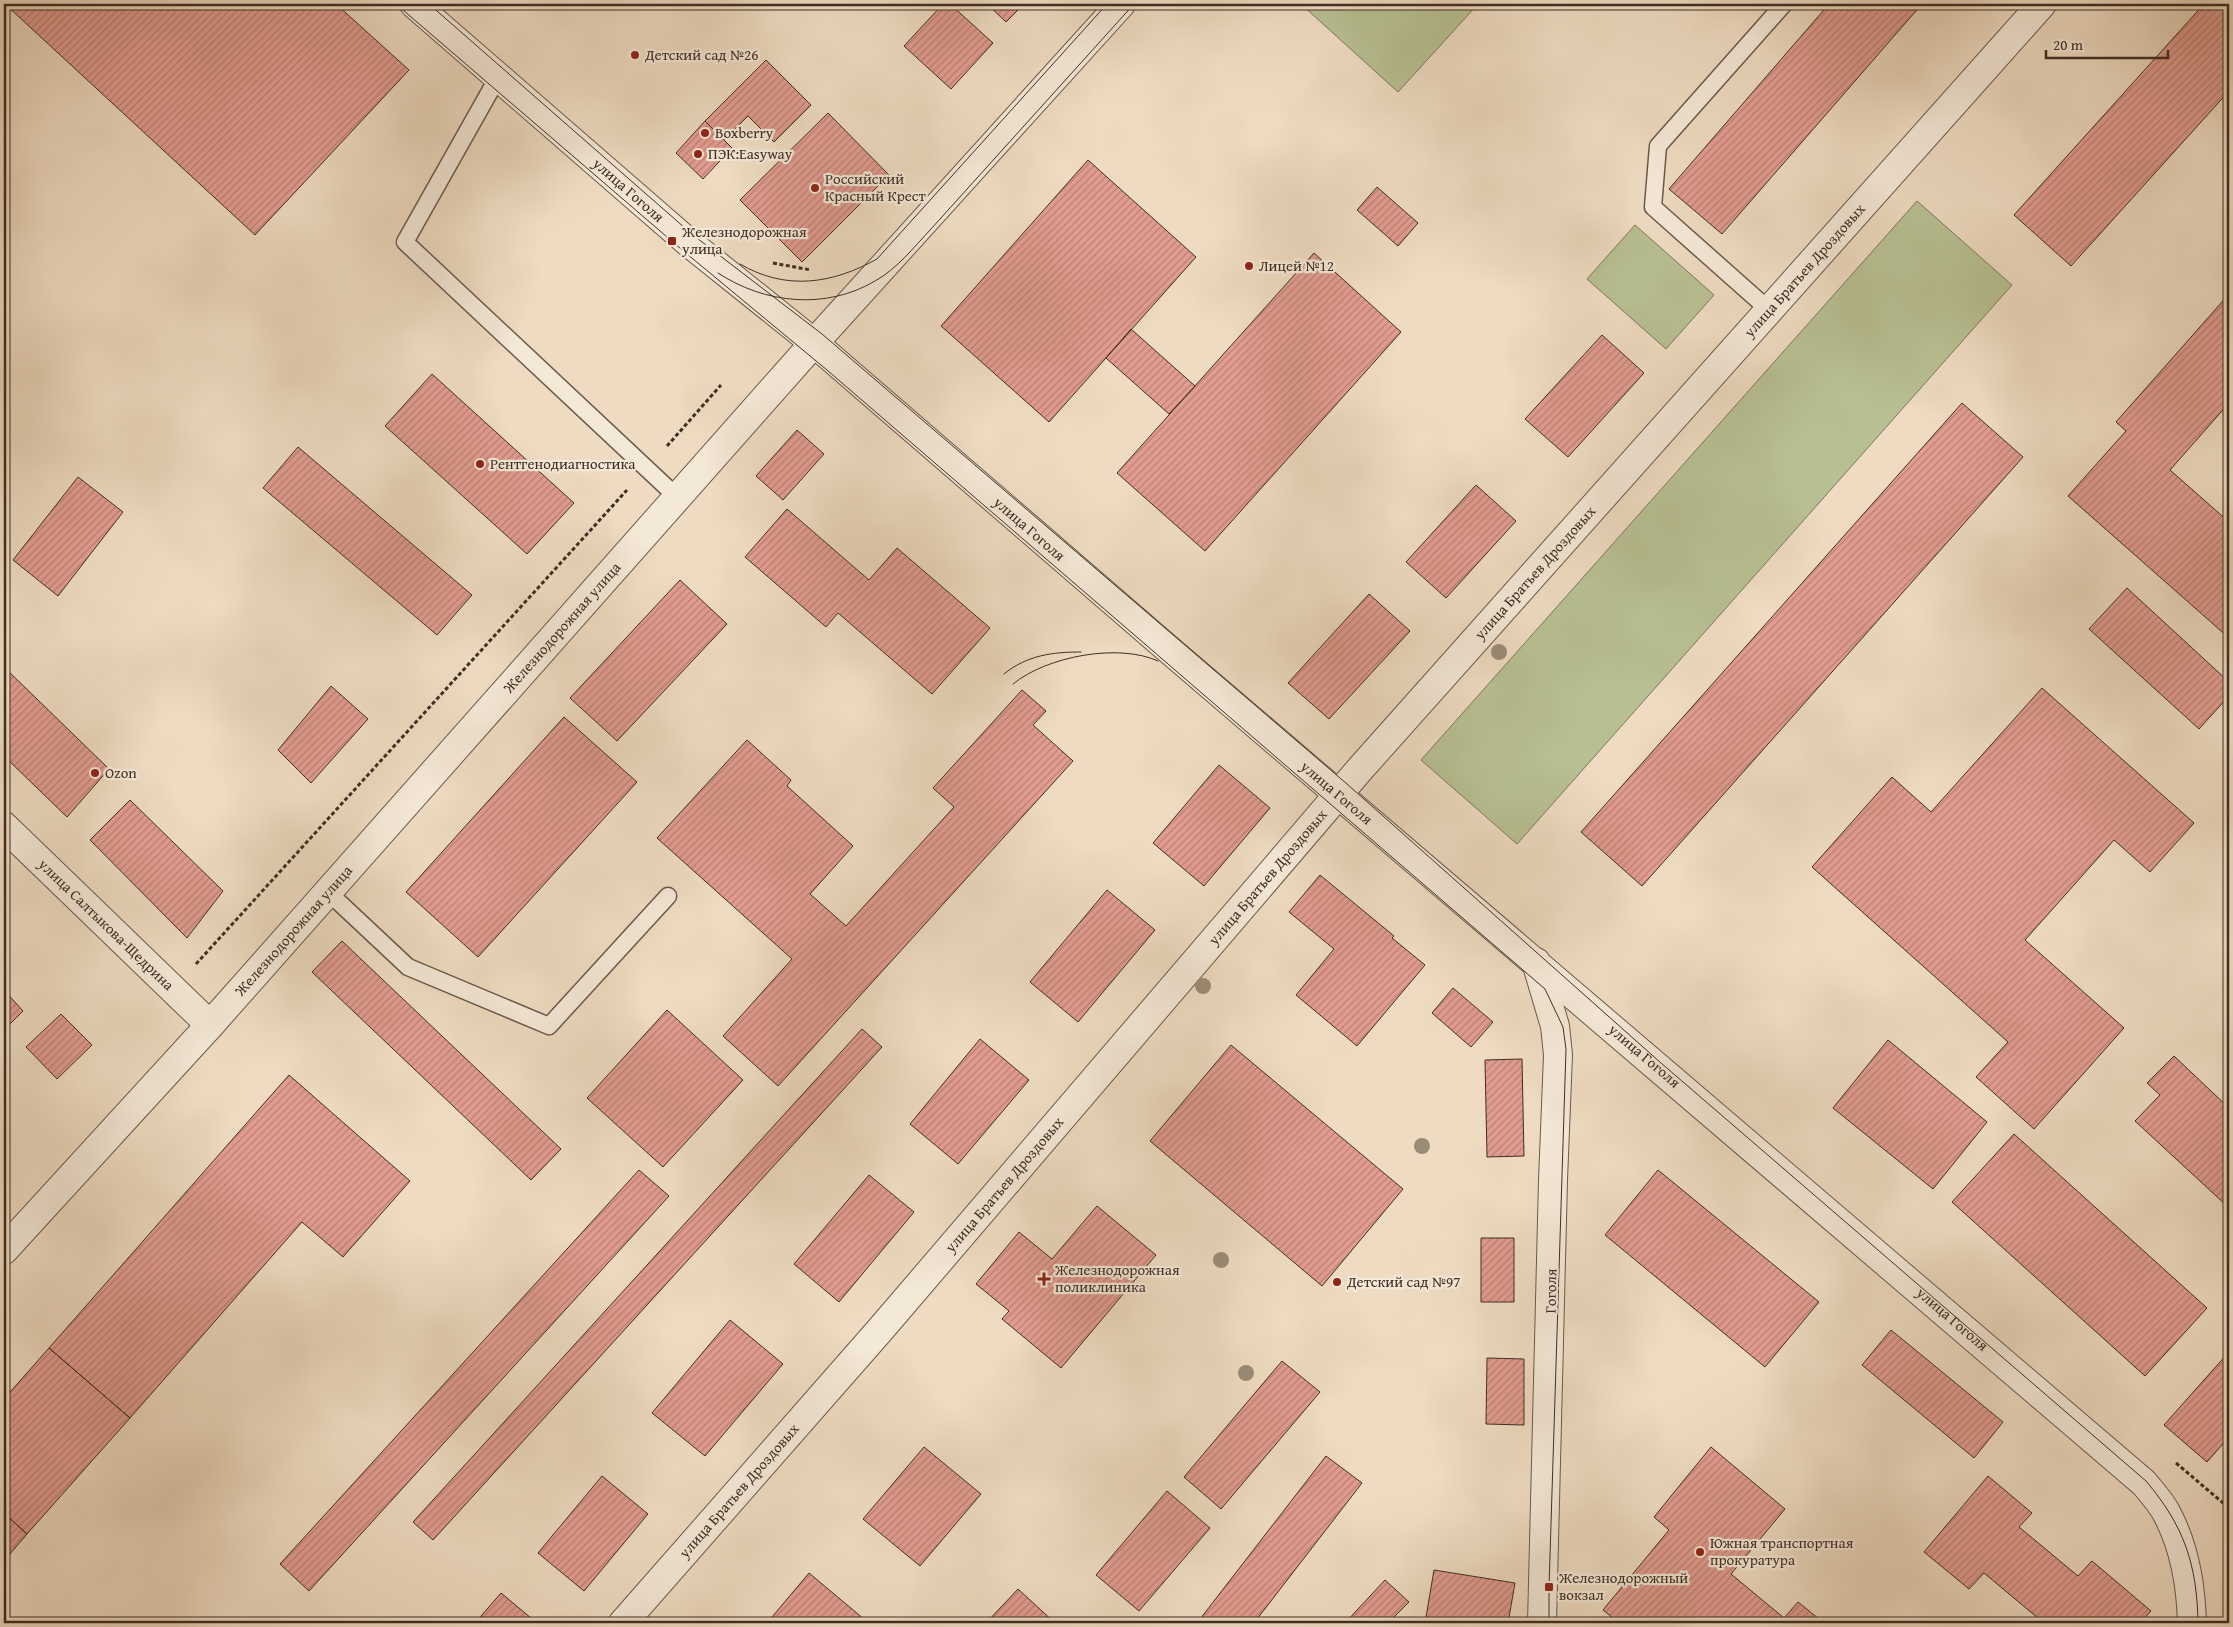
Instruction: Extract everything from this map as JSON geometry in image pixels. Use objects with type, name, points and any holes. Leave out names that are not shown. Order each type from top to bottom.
[{"type":"street","name":"улица Гоголя","points":[[414,4],[688,242],[814,343],[1174,654],[1339,793],[2144,1483],[2168,1515],[2178,1541],[2189,1585],[2192,1623]]},
{"type":"street","name":"Железнодорожная улица","points":[[4,1250],[210,1025],[814,343],[1121,4]]},
{"type":"street","name":"улица Братьев Дроздовых","points":[[623,1623],[893,1315],[1339,793],[2042,4]]},
{"type":"street","name":"улица Салтыкова-Щедрина","points":[[4,826],[210,1025]]},
{"type":"street","name":"Гоголя","points":[[1536,962],[1555,1026],[1558,1056],[1553,1170],[1542,1623]]},
{"type":"lane","points":[[1769,310],[1653,207],[1658,146],[1784,4]]},
{"type":"lane","points":[[498,77],[405,242],[677,497]]},
{"type":"lane","points":[[328,892],[408,967],[549,1026],[668,896]]},
{"type":"path","points":[[769,262],[811,270]]},
{"type":"path","points":[[192,969],[721,385]]},
{"type":"green space","points":[[1301,4],[1478,4],[1398,92]]},
{"type":"green space","points":[[1917,201],[2012,285],[1517,844],[1421,760]]},
{"type":"green space","points":[[1635,225],[1714,295],[1666,349],[1587,279]]},
{"type":"building","points":[[5,4],[336,4],[409,70],[255,235]]},
{"type":"building","points":[[943,4],[950,4],[993,43],[951,89],[904,46]]},
{"type":"building","points":[[987,4],[1024,4],[1006,22]]},
{"type":"building","points":[[1829,4],[1922,4],[1722,234],[1669,189]]},
{"type":"building","points":[[2204,4],[2229,4],[2229,91],[2071,266],[2014,215]]},
{"type":"building","points":[[766,60],[811,105],[774,142],[748,116],[724,140],[705,121]]},
{"type":"building","name":"Российский Красный Крест","points":[[828,113],[889,175],[802,262],[740,200]]},
{"type":"building","points":[[705,121],[732,148],[703,179],[676,153]]},
{"type":"building","points":[[1088,160],[1196,257],[1049,422],[941,326]]},
{"type":"building","points":[[1377,187],[1418,223],[1398,246],[1357,210]]},
{"type":"building","name":"Лицей №12","points":[[1314,253],[1401,332],[1205,551],[1117,473]]},
{"type":"building","points":[[2229,294],[2229,403],[2170,470],[2229,522],[2229,638],[2068,496],[2126,431],[2116,422]]},
{"type":"building","points":[[1131,329],[1195,386],[1169,414],[1106,358]]},
{"type":"building","points":[[1602,335],[1644,373],[1568,457],[1525,419]]},
{"type":"building","name":"Рентгенодиагностика","points":[[432,374],[574,503],[527,554],[385,426]]},
{"type":"building","points":[[1962,403],[2023,457],[1642,886],[1581,832]]},
{"type":"building","points":[[797,430],[824,454],[783,500],[756,476]]},
{"type":"building","points":[[298,447],[472,595],[437,635],[263,488]]},
{"type":"building","points":[[78,477],[123,512],[58,596],[13,560]]},
{"type":"building","points":[[1476,485],[1516,521],[1446,598],[1406,562]]},
{"type":"building","points":[[787,509],[869,580],[897,548],[990,628],[932,694],[838,613],[826,627],[745,557]]},
{"type":"building","points":[[680,580],[727,624],[617,741],[570,698]]},
{"type":"building","points":[[2127,588],[2229,682],[2229,696],[2199,729],[2089,629]]},
{"type":"building","points":[[1369,594],[1410,631],[1329,719],[1288,683]]},
{"type":"building","points":[[4,667],[109,769],[67,817],[4,756]]},
{"type":"building","points":[[331,686],[368,719],[311,783],[278,750]]},
{"type":"building","points":[[2042,688],[2194,823],[2150,872],[2114,840],[2025,940],[2124,1028],[2034,1129],[1976,1077],[2008,1042],[1812,867],[1892,777],[1931,812]]},
{"type":"building","points":[[1022,690],[1046,711],[1033,725],[1073,761],[778,1086],[723,1036],[792,959],[657,838],[747,740],[791,780],[787,786],[853,846],[810,894],[846,926],[954,807],[933,788]]},
{"type":"building","points":[[564,717],[637,782],[478,957],[406,892]]},
{"type":"building","points":[[1219,765],[1270,808],[1204,886],[1153,843]]},
{"type":"building","points":[[130,800],[223,891],[187,938],[90,840]]},
{"type":"building","points":[[1320,875],[1394,936],[1392,938],[1425,965],[1357,1046],[1296,995],[1334,949],[1289,912]]},
{"type":"building","points":[[1107,890],[1155,930],[1078,1022],[1030,982]]},
{"type":"building","points":[[342,941],[561,1149],[531,1180],[312,972]]},
{"type":"building","points":[[1453,988],[1493,1022],[1471,1047],[1432,1013]]},
{"type":"building","points":[[4,990],[23,1011],[4,1030]]},
{"type":"building","points":[[667,1010],[743,1080],[663,1167],[587,1098]]},
{"type":"building","points":[[61,1014],[92,1045],[57,1079],[26,1047]]},
{"type":"building","points":[[862,1029],[882,1047],[433,1540],[413,1522]]},
{"type":"building","points":[[980,1039],[1029,1080],[958,1164],[910,1124]]},
{"type":"building","points":[[1888,1040],[1987,1122],[1933,1189],[1833,1108]]},
{"type":"building","points":[[1231,1045],[1403,1189],[1322,1286],[1150,1141]]},
{"type":"building","points":[[2174,1056],[2229,1108],[2228,1207],[2135,1121],[2160,1095],[2147,1083]]},
{"type":"building","points":[[1522,1059],[1524,1156],[1487,1157],[1485,1060]]},
{"type":"building","points":[[289,1075],[410,1181],[343,1257],[302,1222],[130,1418],[49,1348]]},
{"type":"building","points":[[2014,1134],[2207,1308],[2145,1376],[1952,1202]]},
{"type":"building","points":[[639,1170],[669,1196],[309,1591],[280,1564]]},
{"type":"building","points":[[1658,1170],[1819,1302],[1765,1367],[1605,1235]]},
{"type":"building","points":[[869,1175],[914,1212],[839,1302],[794,1264]]},
{"type":"building","points":[[1097,1206],[1156,1255],[1061,1368],[1002,1319],[1009,1311],[976,1284],[1019,1232],[1052,1259]]},
{"type":"building","points":[[1481,1238],[1514,1238],[1514,1302],[1481,1302]]},
{"type":"building","points":[[730,1320],[783,1364],[705,1456],[652,1413]]},
{"type":"building","points":[[1891,1330],[2003,1422],[1974,1458],[1862,1365]]},
{"type":"building","points":[[49,1348],[130,1418],[27,1534],[4,1513],[4,1399]]},
{"type":"building","points":[[2228,1353],[2229,1437],[2207,1462],[2164,1425]]},
{"type":"building","points":[[1487,1358],[1524,1359],[1524,1425],[1486,1424]]},
{"type":"building","points":[[1282,1361],[1320,1392],[1221,1509],[1184,1477]]},
{"type":"building","points":[[924,1447],[981,1494],[920,1566],[863,1519]]},
{"type":"building","name":"Южная транспортная прокуратура","points":[[1711,1447],[1785,1509],[1731,1574],[1784,1618],[1798,1602],[1824,1623],[1619,1623],[1603,1610],[1669,1530],[1654,1517]]},
{"type":"building","points":[[1326,1456],[1362,1483],[1254,1623],[1197,1623]]},
{"type":"building","points":[[602,1476],[648,1514],[584,1591],[538,1553]]},
{"type":"building","points":[[1988,1476],[2032,1513],[2019,1527],[2078,1576],[2092,1561],[2151,1611],[2140,1623],[2036,1623],[2039,1619],[1984,1573],[1969,1589],[1924,1552]]},
{"type":"building","points":[[1167,1491],[1210,1528],[1139,1611],[1096,1575]]},
{"type":"building","points":[[4,1513],[27,1534],[4,1561]]},
{"type":"building","points":[[1434,1570],[1515,1583],[1508,1623],[1425,1623]]},
{"type":"building","points":[[809,1573],[865,1620],[863,1623],[767,1623]]},
{"type":"building","points":[[1385,1580],[1409,1602],[1388,1623],[1345,1623]]},
{"type":"building","points":[[1018,1589],[1055,1623],[986,1623]]},
{"type":"building","points":[[501,1593],[537,1623],[475,1623]]},
{"type":"tram line","points":[[396,4],[681,249],[827,370],[1545,989],[1563,1027],[1566,1049],[1549,1623]]},
{"type":"tram line","points":[[429,4],[693,235],[822,334],[1347,784],[1661,1063],[2146,1481],[2170,1514],[2186,1547],[2195,1582],[2198,1623]]},
{"type":"tram line","points":[[740,264],[757,273],[774,278],[809,281],[843,274],[877,259],[1107,4]]},
{"type":"tram line","points":[[718,273],[755,291],[775,297],[796,300],[836,296],[856,290],[883,276],[912,250],[1134,4]]},
{"type":"tram line","points":[[1004,674],[1022,663],[1041,656],[1081,652]]},
{"type":"tram line","points":[[1013,684],[1027,674],[1045,666],[1084,655],[1124,653],[1158,661]]},
{"type":"place","name":"Детский сад №26","points":[[635,55]]},
{"type":"place","name":"Boxberry","points":[[705,133]]},
{"type":"place","name":"ПЭК:Easyway","points":[[698,154]]},
{"type":"place","name":"Российский Красный Крест","points":[[815,188]]},
{"type":"place","name":"Железнодорожная улица","points":[[672,241]]},
{"type":"place","name":"Лицей №12","points":[[1249,266]]},
{"type":"place","name":"Рентгенодиагностика","points":[[480,464]]},
{"type":"place","name":"Ozon","points":[[95,773]]},
{"type":"place","name":"Железнодорожная поликлиника","points":[[1044,1279]]},
{"type":"place","name":"Детский сад №97","points":[[1337,1282]]},
{"type":"place","name":"Южная транспортная прокуратура","points":[[1700,1552]]},
{"type":"place","name":"Железнодорожный вокзал","points":[[1549,1587]]}]
